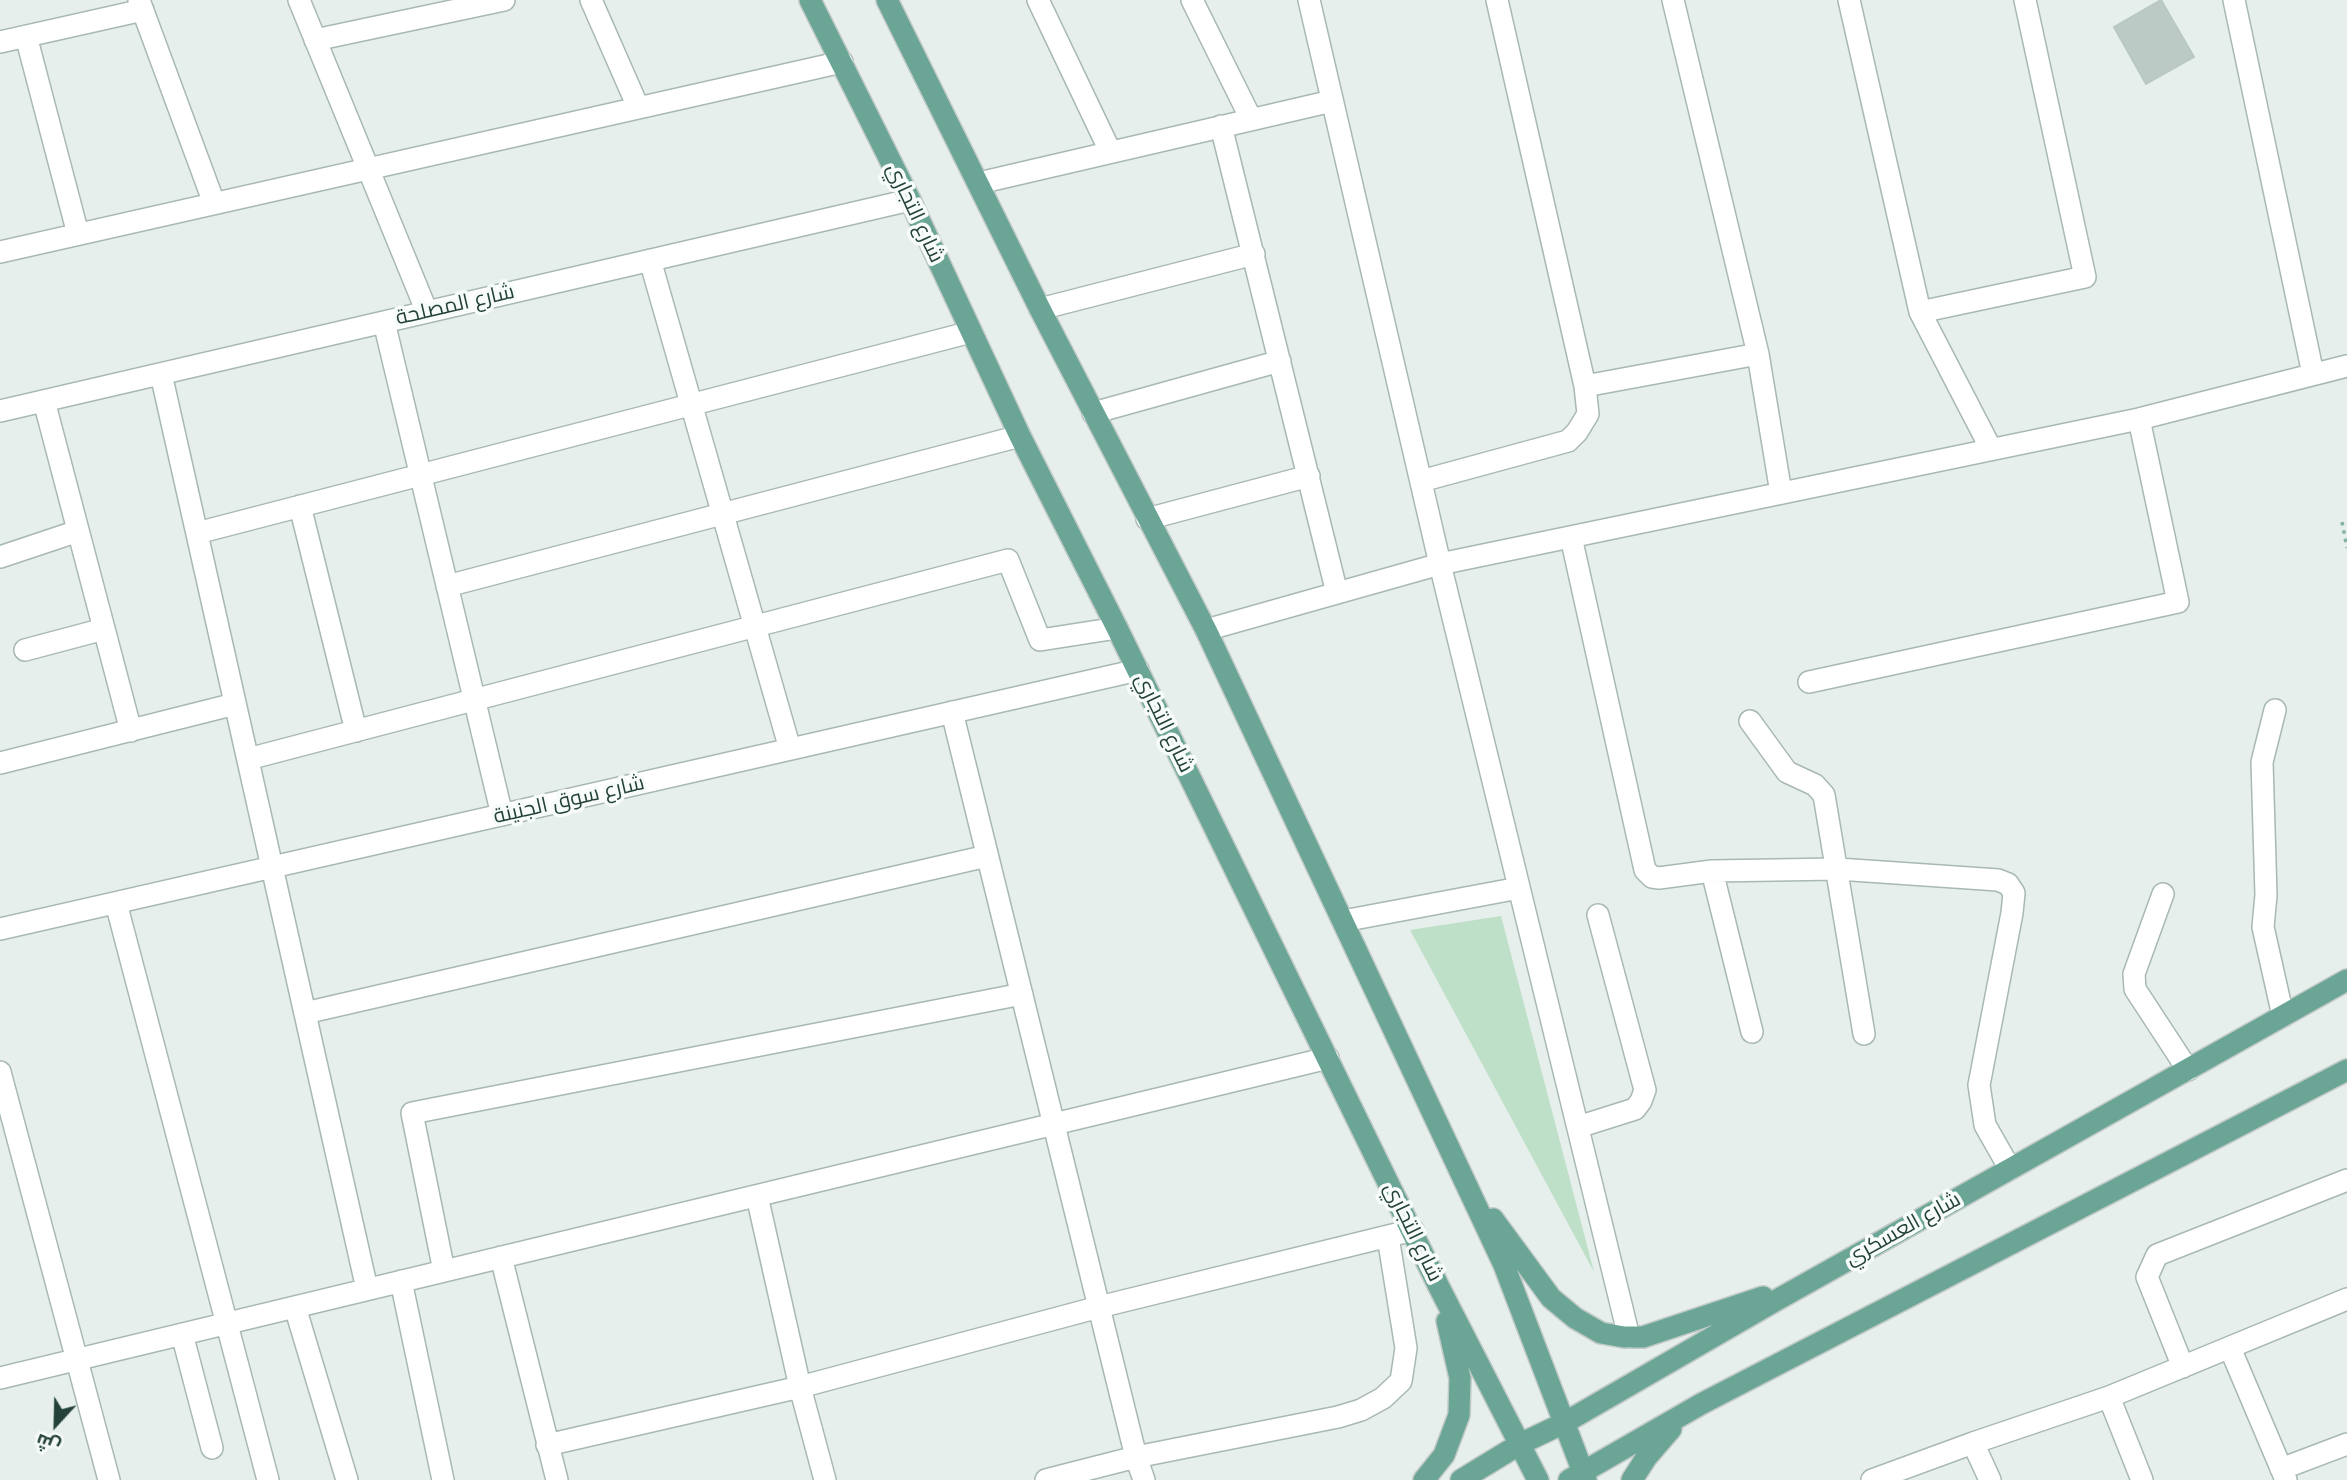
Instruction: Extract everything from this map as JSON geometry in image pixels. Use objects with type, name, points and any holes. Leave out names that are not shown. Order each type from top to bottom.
[{"type":"main road","name":"شارع التجاري","points":[[810,0],[910,200],[1020,436],[1138,670],[1437,1282],[1538,1480]]},
{"type":"main road","points":[[887,0],[1040,309],[1206,629],[1460,1170],[1504,1265],[1564,1423],[1580,1477],[1700,1404],[2347,1070]]},
{"type":"main road","name":"شارع العسكري","points":[[1461,1480],[1520,1444],[1564,1423],[2347,980]]},
{"type":"main road","points":[[1460,1170],[1551,1298],[1601,1333],[1643,1336],[1815,1279]]},
{"type":"main road","points":[[1424,1480],[1436,1467],[1449,1445],[1461,1402],[1458,1364],[1437,1282]]},
{"type":"main road","points":[[1632,1480],[1664,1435],[1700,1404]]},
{"type":"street","points":[[299,0],[427,312]]},
{"type":"street","points":[[315,40],[504,0]]},
{"type":"street","points":[[591,0],[638,107]]},
{"type":"street","points":[[1038,0],[1110,151]]},
{"type":"street","points":[[1192,0],[1251,120]]},
{"type":"street","points":[[1308,0],[1440,564],[1629,1337]]},
{"type":"street","points":[[1421,481],[1568,441],[1588,414],[1585,386],[1497,0]]},
{"type":"street","points":[[1673,0],[1758,354],[1781,493]]},
{"type":"street","points":[[1849,0],[1920,312],[1991,449]]},
{"type":"street","points":[[1920,312],[2085,277],[2025,0]]},
{"type":"street","points":[[2234,0],[2313,374]]},
{"type":"street","points":[[0,42],[141,5],[214,203]]},
{"type":"street","points":[[26,36],[78,234]]},
{"type":"street","points":[[0,252],[842,62]]},
{"type":"street","points":[[979,183],[1332,101]]},
{"type":"street","points":[[1221,126],[1337,593]]},
{"type":"street","name":"شارع المصلحة","points":[[0,411],[910,200]]},
{"type":"street","points":[[1040,309],[1254,254]]},
{"type":"street","points":[[650,260],[790,749]]},
{"type":"street","points":[[384,322],[502,815]]},
{"type":"street","points":[[197,533],[971,332]]},
{"type":"street","points":[[1585,386],[1758,354]]},
{"type":"street","points":[[1093,412],[1280,361]]},
{"type":"street","points":[[1206,629],[1440,564],[2139,419],[2347,366]]},
{"type":"street","points":[[161,374],[368,1289]]},
{"type":"street","points":[[44,401],[131,731]]},
{"type":"street","points":[[1809,682],[2178,602],[2139,419]]},
{"type":"street","points":[[447,586],[1020,436]]},
{"type":"street","points":[[1147,519],[1309,476]]},
{"type":"street","points":[[300,506],[356,731]]},
{"type":"street","points":[[0,557],[78,531]]},
{"type":"street","points":[[1571,537],[1645,870],[1652,877],[1712,871],[1838,869],[1998,880],[2008,884],[2014,893],[1979,1085],[1985,1125],[2010,1169]]},
{"type":"street","points":[[248,759],[1008,559],[1040,640],[1117,628]]},
{"type":"street","points":[[25,650],[104,629]]},
{"type":"street","name":"شارع سوق الجنينة","points":[[0,929],[1138,670]]},
{"type":"street","points":[[0,763],[235,704]]},
{"type":"street","points":[[2274,710],[2262,762],[2266,895],[2263,927],[2283,1016]]},
{"type":"street","points":[[952,712],[1136,1457],[1144,1480]]},
{"type":"street","points":[[1750,721],[1787,772],[1815,785],[1824,795],[1864,1034]]},
{"type":"street","points":[[305,1013],[987,856]]},
{"type":"street","points":[[1712,871],[1752,1032]]},
{"type":"street","points":[[1343,921],[1519,888]]},
{"type":"street","points":[[2163,894],[2134,974],[2135,989],[2188,1069]]},
{"type":"street","points":[[116,903],[268,1480]]},
{"type":"street","points":[[1578,1127],[1634,1109],[1645,1090],[1598,915]]},
{"type":"street","points":[[444,1271],[412,1113],[1022,994]]},
{"type":"street","points":[[0,1378],[1328,1058]]},
{"type":"street","points":[[0,1072],[109,1480]]},
{"type":"street","points":[[2183,1367],[2147,1278],[2157,1255],[2347,1180]]},
{"type":"street","points":[[757,1196],[800,1387],[825,1480]]},
{"type":"street","points":[[547,1444],[800,1387],[1099,1307],[1413,1230]]},
{"type":"street","points":[[1046,1480],[1136,1457],[1338,1417],[1361,1410],[1392,1390],[1401,1381],[1406,1348],[1388,1237]]},
{"type":"street","points":[[501,1257],[557,1480]]},
{"type":"street","points":[[401,1281],[443,1480]]},
{"type":"street","points":[[1872,1480],[2109,1397],[2347,1300]]},
{"type":"street","points":[[295,1307],[346,1480]]},
{"type":"street","points":[[182,1334],[212,1448]]},
{"type":"street","points":[[2230,1348],[2284,1474],[2347,1444]]},
{"type":"street","points":[[2109,1397],[2143,1480]]},
{"type":"street","points":[[1973,1443],[1990,1480]]},
{"type":"path","points":[[2342,522],[2347,548]]},
{"type":"green space","points":[[1501,916],[1594,1272],[1410,930]]},
{"type":"building","points":[[2161,0],[2194,57],[2146,84],[2114,27]]}]
